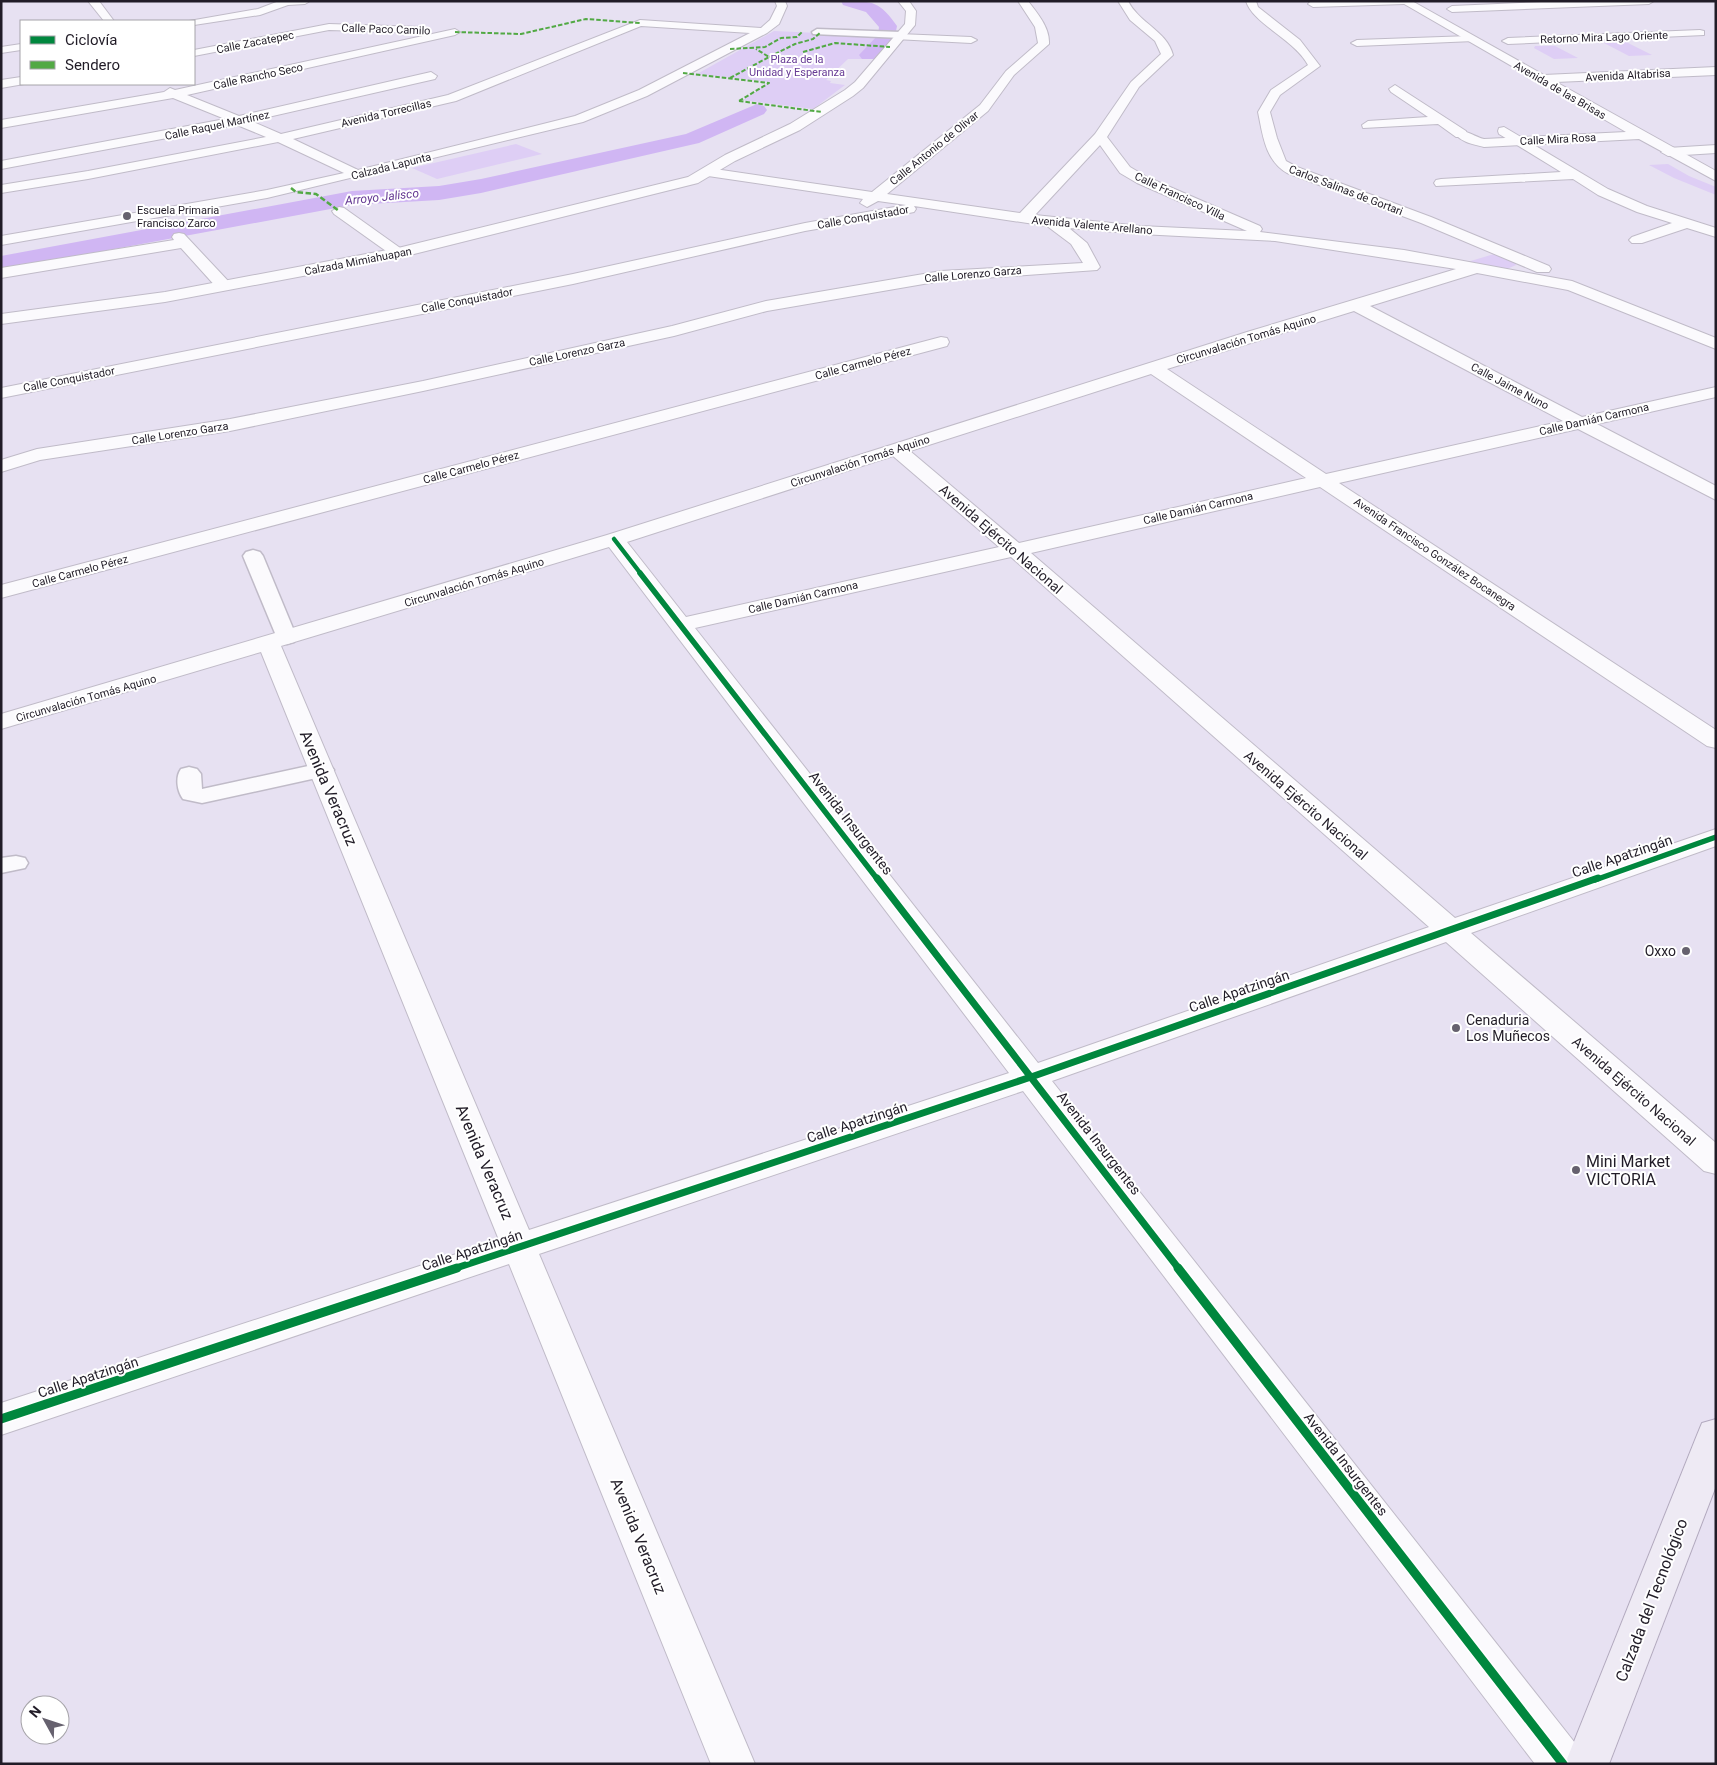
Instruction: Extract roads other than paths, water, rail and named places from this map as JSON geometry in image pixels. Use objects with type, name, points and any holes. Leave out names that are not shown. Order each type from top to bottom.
[{"type":"main road","name":"Calzada del Tecnológico","points":[[1587,1764],[1716,1436]]},
{"type":"street","points":[[93,1],[108,20]]},
{"type":"street","points":[[195,22],[260,12],[286,2],[305,1]]},
{"type":"street","points":[[763,31],[775,22],[782,6],[780,1]]},
{"type":"street","name":"Calzada Mimiahuapan","points":[[1,319],[224,286],[398,253],[662,190],[694,180],[730,158],[810,119],[859,85],[897,36],[910,25],[912,19],[911,11],[903,1]]},
{"type":"street","name":"Calle Antonio de Olivar","points":[[849,219],[874,196],[984,108],[1010,73],[1043,44],[1045,39],[1042,32],[1023,1]]},
{"type":"street","points":[[1023,219],[1100,137],[1135,85],[1167,55],[1167,50],[1160,40],[1132,16],[1122,1]]},
{"type":"street","name":"Carlos Salinas de Gortari","points":[[1251,1],[1253,8],[1311,59],[1314,66],[1275,93],[1264,112],[1270,138],[1280,163],[1292,170],[1426,220],[1530,263],[1572,286]]},
{"type":"street","points":[[1313,4],[1404,1]]},
{"type":"street","name":"Avenida de las Brisas","points":[[1404,1],[1668,152],[1716,177]]},
{"type":"street","points":[[1476,23],[1448,7],[1649,1]]},
{"type":"street","points":[[215,7],[225,17]]},
{"type":"street","name":"Avenida Torrecillas","points":[[1,189],[88,175],[280,138],[452,98],[640,23],[763,31]]},
{"type":"street","name":"Calle Paco Camilo","points":[[316,30],[338,27],[455,32]]},
{"type":"street","name":"Calle Zacatepec","points":[[195,53],[316,30]]},
{"type":"street","name":"Calzada Lapunta","points":[[1,241],[257,196],[357,174],[598,113],[643,93],[763,31]]},
{"type":"street","name":"Calle Rancho Seco","points":[[1,124],[173,94],[455,32]]},
{"type":"street","name":"Retorno Mira Lago Oriente","points":[[1504,39],[1700,33]]},
{"type":"street","points":[[897,36],[971,40]]},
{"type":"street","points":[[1357,43],[1470,39]]},
{"type":"street","name":"Avenida de las Brisas","points":[[1504,39],[1533,55]]},
{"type":"street","points":[[2,48],[20,47]]},
{"type":"street","name":"Avenida de las Brisas","points":[[1549,64],[1591,87]]},
{"type":"street","name":"Avenida Altabrisa","points":[[1541,79],[1716,70]]},
{"type":"street","name":"Calle Raquel Martínez","points":[[1,165],[94,150],[239,120],[365,93],[431,76]]},
{"type":"street","name":"Avenida Altabrisa","points":[[1558,88],[1716,80]]},
{"type":"street","points":[[1,84],[20,81]]},
{"type":"street","points":[[150,85],[239,120],[357,174]]},
{"type":"street","points":[[1395,89],[1461,134]]},
{"type":"street","points":[[1368,125],[1442,120]]},
{"type":"street","name":"Calle Mira Rosa","points":[[1461,134],[1621,125]]},
{"type":"street","points":[[1504,131],[1603,192],[1685,224],[1716,233]]},
{"type":"street","name":"Calle Mira Rosa","points":[[1461,134],[1477,142],[1639,135]]},
{"type":"street","name":"Calle Francisco Villa","points":[[1100,137],[1125,170],[1142,180],[1275,237]]},
{"type":"street","points":[[1687,140],[1712,152]]},
{"type":"street","points":[[1668,152],[1712,152]]},
{"type":"street","name":"Avenida Valente Arellano","points":[[708,172],[1023,219],[1140,230],[1275,237],[1404,255],[1477,268]]},
{"type":"street","points":[[1441,183],[1574,175]]},
{"type":"street","name":"Calle Conquistador","points":[[1,393],[573,279],[724,244],[931,205]]},
{"type":"street","points":[[339,211],[398,253]]},
{"type":"street","name":"Calle Lorenzo Garza","points":[[1,466],[37,456],[230,426],[423,386],[674,331],[766,306],[941,276],[1092,268],[1090,257],[1083,248],[1051,222]]},
{"type":"street","points":[[1637,240],[1685,224]]},
{"type":"street","points":[[1,274],[182,240],[224,286]]},
{"type":"street","points":[[1505,273],[1526,270],[1530,263]]},
{"type":"street","name":"Circunvalación Tomás Aquino","points":[[1,722],[278,641],[614,539],[1153,368],[1477,268],[1572,286],[1716,344]]},
{"type":"street","name":"Calle Jaime Nuno","points":[[1356,305],[1716,494]]},
{"type":"street","name":"Calle Carmelo Pérez","points":[[1,592],[941,342]]},
{"type":"street","name":"Avenida Francisco González Bocanegra","points":[[1153,368],[1716,741]]},
{"type":"street","name":"Calle Damián Carmona","points":[[681,625],[1716,392]]},
{"type":"street","name":"Avenida Ejército Nacional","points":[[896,449],[1015,550],[1716,1162]]},
{"type":"street","name":"Avenida Insurgentes","points":[[614,539],[1563,1764]]},
{"type":"street","name":"Avenida Veracruz","points":[[278,641],[322,770],[733,1764]]},
{"type":"street","name":"Calle Apatzingán","points":[[1,1420],[1031,1077],[1716,836]]},
{"type":"lane","points":[[817,32],[897,36]]},
{"type":"lane","points":[[253,556],[278,641]]},
{"type":"lane","points":[[189,774],[191,794],[202,796],[322,770]]},
{"type":"waterway","name":"Arroyo Jalisco","points":[[849,1],[872,8],[888,26],[886,36],[868,55]]},
{"type":"waterway","name":"Arroyo Jalisco","points":[[1,263],[352,198],[439,193],[481,186],[692,139],[757,110]]},
{"type":"place","name":"Escuela Primaria Francisco Zarco","points":[[127,216]]},
{"type":"place","name":"Oxxo","points":[[1686,951]]},
{"type":"place","name":"Cenaduria Los Muñecos","points":[[1456,1028]]},
{"type":"place","name":"Mini Market VICTORIA","points":[[1576,1170]]},
{"type":"park label","name":"Plaza de la Unidad y Esperanza","points":[[797,65]]}]
